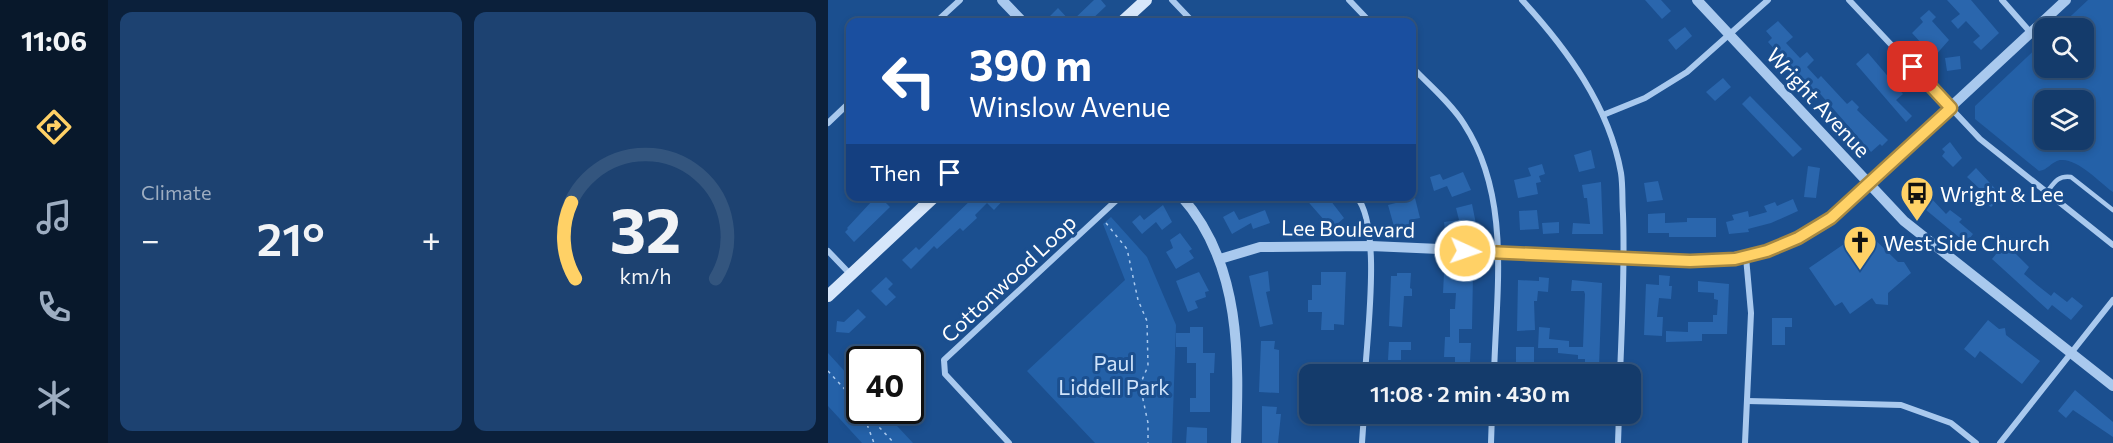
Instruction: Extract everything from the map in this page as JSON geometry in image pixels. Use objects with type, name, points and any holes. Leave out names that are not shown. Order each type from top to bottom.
[{"type":"main road","points":[[1126,18],[1146,0]]},
{"type":"main road","points":[[828,296],[930,201]]},
{"type":"street","points":[[940,18],[960,0]]},
{"type":"street","points":[[1002,0],[1019,18]]},
{"type":"street","points":[[1172,0],[1190,18]]},
{"type":"street","points":[[1349,0],[1366,18]]},
{"type":"street","points":[[1522,0],[1564,46],[1603,115],[1621,173],[1625,257],[1620,364]]},
{"type":"street","name":"Wright Avenue","points":[[1697,0],[1869,184],[1918,233],[2113,386]]},
{"type":"street","points":[[1603,115],[1645,98],[1687,72],[1768,0]]},
{"type":"street","points":[[1850,0],[1980,139],[2113,245]]},
{"type":"street","points":[[2002,0],[2031,33]]},
{"type":"street","name":"Lee Boulevard","points":[[1220,259],[1260,247],[1371,246],[1690,261],[1746,257],[1783,245],[1831,218],[2066,0]]},
{"type":"street","points":[[1416,71],[1464,123],[1483,159],[1496,204],[1498,253],[1494,364]]},
{"type":"street","points":[[828,123],[846,106]]},
{"type":"street","name":"Cottonwood Loop","points":[[1009,443],[945,374],[944,360],[1116,201]]},
{"type":"street","points":[[1186,201],[1220,259],[1236,327],[1239,360],[1236,443]]},
{"type":"street","points":[[1360,201],[1364,206],[1371,246],[1366,364]]},
{"type":"street","points":[[828,251],[850,275]]},
{"type":"street","points":[[1745,443],[1751,313],[1746,257]]},
{"type":"street","points":[[2000,443],[2113,300]]},
{"type":"street","points":[[1747,401],[1901,405],[1951,423],[1976,443]]},
{"type":"street","points":[[1362,443],[1363,424]]},
{"type":"street","points":[[1491,443],[1492,424]]},
{"type":"street","points":[[1618,443],[1619,424]]},
{"type":"lane","points":[[2047,192],[2056,180],[2063,176],[2071,177],[2113,210]]},
{"type":"path","points":[[1106,223],[1127,249],[1138,300],[1147,321],[1148,366],[1140,385],[1148,423],[1148,443]]},
{"type":"path","points":[[828,371],[846,391]]},
{"type":"path","points":[[867,424],[874,443]]},
{"type":"path","points":[[876,424],[894,443]]},
{"type":"green space","points":[[2088,0],[2113,0],[2113,192],[2081,167],[2067,160],[2057,161],[2039,171],[1975,119],[1975,106],[2034,50],[2034,78],[2094,78],[2094,18],[2069,18]]},
{"type":"green space","name":"Paul Liddell Park","points":[[1111,217],[1147,257],[1176,325],[1172,443],[1095,443],[1027,371],[1125,280],[1103,224]]},
{"type":"green space","points":[[828,353],[846,373],[846,424],[895,424],[913,443],[862,443],[828,406]]},
{"type":"building","points":[[1094,0],[1101,0],[1106,6],[1093,18],[1075,18]]},
{"type":"building","points":[[1645,0],[1661,0],[1671,11],[1662,19]]},
{"type":"building","points":[[1947,0],[1971,0],[1999,33],[1981,50],[1973,42],[1980,36],[1966,21],[1958,29],[1951,21],[1960,14]]},
{"type":"building","points":[[1058,8],[1067,18],[1048,18]]},
{"type":"building","points":[[1929,10],[1936,17],[1932,21],[1949,40],[1934,57],[1912,33],[1923,22],[1920,18]]},
{"type":"building","points":[[1778,21],[1793,37],[1786,43],[1800,58],[1807,52],[1814,60],[1807,67],[1818,79],[1821,76],[1847,104],[1852,100],[1859,107],[1857,110],[1888,140],[1882,146],[1880,144],[1871,152],[1816,89],[1813,92],[1768,42],[1772,38],[1766,31]]},
{"type":"building","points":[[1685,27],[1692,36],[1676,50],[1668,40]]},
{"type":"building","points":[[1868,53],[1903,94],[1896,100],[1912,116],[1906,122],[1856,64]]},
{"type":"building","points":[[1960,56],[1961,69],[1947,71],[1945,58]]},
{"type":"building","points":[[1723,78],[1731,87],[1715,101],[1706,92]]},
{"type":"building","points":[[1750,96],[1802,149],[1793,157],[1742,104]]},
{"type":"building","points":[[1950,142],[1962,158],[1953,167],[1942,156],[1945,152],[1942,149]]},
{"type":"building","points":[[1591,150],[1595,168],[1579,172],[1574,155]]},
{"type":"building","points":[[1542,164],[1545,174],[1539,176],[1541,182],[1536,183],[1538,194],[1518,198],[1514,180],[1531,176],[1528,168]]},
{"type":"building","points":[[1808,166],[1820,168],[1816,198],[1804,197]]},
{"type":"building","points":[[1976,168],[2002,196],[1991,207],[1976,193],[1980,189],[1967,177]]},
{"type":"building","points":[[1463,172],[1471,190],[1452,197],[1447,186],[1434,191],[1430,177],[1440,174],[1443,180]]},
{"type":"building","points":[[1910,178],[1925,178],[1924,191],[1910,191]]},
{"type":"building","points":[[1658,181],[1663,200],[1647,202],[1644,183]]},
{"type":"building","points":[[1601,182],[1603,234],[1572,234],[1573,223],[1590,224],[1587,198],[1584,198],[1582,185]]},
{"type":"building","points":[[1929,196],[1946,214],[1950,210],[1962,219],[1959,222],[1973,234],[1966,243],[1920,205]]},
{"type":"building","points":[[1793,199],[1798,211],[1771,223],[1748,229],[1749,232],[1729,234],[1726,222],[1734,220],[1732,215],[1748,211],[1749,217],[1767,212],[1764,206],[1775,202],[1777,206]]},
{"type":"building","points":[[872,201],[884,201],[890,207],[854,242],[845,232]]},
{"type":"building","points":[[970,201],[1002,201],[994,210],[987,203],[975,215],[977,218],[963,231],[960,228],[937,249],[934,246],[911,269],[902,260],[916,247],[919,250]]},
{"type":"building","points":[[1307,201],[1331,201],[1344,218],[1335,226],[1328,218],[1325,221]]},
{"type":"building","points":[[1416,201],[1420,218],[1409,220],[1411,226],[1395,230],[1388,205]]},
{"type":"building","points":[[1472,204],[1476,224],[1445,231],[1444,222],[1459,220],[1456,208]]},
{"type":"building","points":[[1163,205],[1172,222],[1162,230],[1156,222],[1142,234],[1132,222],[1140,215],[1144,220]]},
{"type":"building","points":[[1265,210],[1270,223],[1253,229],[1251,223],[1232,234],[1223,217],[1234,211],[1239,220]]},
{"type":"building","points":[[1537,210],[1539,229],[1520,230],[1519,211]]},
{"type":"building","points":[[1665,213],[1665,223],[1687,222],[1687,218],[1716,218],[1716,237],[1669,237],[1669,233],[1648,233],[1648,214]]},
{"type":"building","points":[[1559,222],[1559,233],[1543,234],[1542,223]]},
{"type":"building","name":"West Side Church","points":[[1863,228],[1898,262],[1904,262],[1911,273],[1888,293],[1888,305],[1876,304],[1872,298],[1850,314],[1842,302],[1835,306],[1809,268]]},
{"type":"building","points":[[1180,233],[1192,249],[1189,251],[1194,258],[1176,269],[1166,252],[1173,248],[1170,240]]},
{"type":"building","points":[[2005,243],[2029,267],[2024,274],[2037,285],[2051,296],[2054,292],[2067,302],[2072,297],[2083,306],[2071,320],[2052,305],[2048,310],[1992,259]]},
{"type":"building","points":[[1268,271],[1270,291],[1266,292],[1273,324],[1260,327],[1249,276]]},
{"type":"building","points":[[1199,272],[1209,291],[1205,292],[1206,297],[1195,301],[1198,308],[1188,312],[1176,281]]},
{"type":"building","points":[[1321,272],[1346,272],[1344,325],[1334,324],[1334,330],[1321,330],[1322,312],[1308,312],[1308,300],[1312,300],[1312,285],[1321,285]]},
{"type":"building","points":[[1397,273],[1411,273],[1412,296],[1404,296],[1402,327],[1389,326],[1391,276],[1397,276]]},
{"type":"building","points":[[1444,273],[1473,273],[1472,329],[1459,329],[1459,343],[1471,343],[1470,362],[1455,362],[1455,357],[1444,357],[1445,337],[1450,337],[1450,309],[1455,309],[1456,293],[1443,293]]},
{"type":"building","points":[[1659,275],[1670,276],[1669,286],[1672,286],[1671,299],[1659,298],[1657,317],[1663,317],[1662,336],[1644,335],[1646,284],[1659,285]]},
{"type":"building","points":[[886,277],[893,284],[888,289],[896,297],[886,306],[871,291]]},
{"type":"building","points":[[1539,277],[1549,278],[1548,292],[1538,291],[1537,301],[1534,301],[1535,330],[1517,331],[1518,280],[1539,281]]},
{"type":"building","points":[[1572,280],[1602,283],[1599,364],[1585,364],[1585,359],[1578,359],[1578,355],[1558,353],[1558,348],[1538,348],[1539,327],[1550,328],[1549,339],[1569,341],[1569,347],[1583,347],[1585,294],[1584,291],[1571,291]]},
{"type":"building","points":[[1698,281],[1729,284],[1727,334],[1702,334],[1702,341],[1666,342],[1666,331],[1688,332],[1688,322],[1713,322],[1713,315],[1717,315],[1718,300],[1714,299],[1714,293],[1698,292]]},
{"type":"building","points":[[858,309],[866,317],[849,333],[836,332],[837,321],[844,322]]},
{"type":"building","points":[[1772,318],[1792,318],[1792,327],[1785,327],[1785,345],[1772,345]]},
{"type":"building","points":[[1988,320],[1999,329],[2005,328],[2006,335],[2040,361],[2022,384],[1980,351],[1975,358],[1964,349]]},
{"type":"building","points":[[1190,327],[1203,327],[1203,353],[1215,353],[1214,373],[1210,373],[1210,412],[1190,412],[1190,398],[1196,398],[1196,363],[1187,363],[1187,347],[1176,347],[1176,333],[1190,333]]},
{"type":"building","points":[[1261,341],[1275,341],[1274,349],[1279,350],[1279,393],[1259,392]]},
{"type":"building","points":[[1389,342],[1411,342],[1411,350],[1401,350],[1401,360],[1388,360]]},
{"type":"building","points":[[1516,347],[1534,347],[1534,364],[1516,364]]},
{"type":"building","points":[[2075,390],[2113,422],[2113,437],[2073,410],[2066,418],[2058,411]]},
{"type":"building","points":[[1262,406],[1277,407],[1276,414],[1281,414],[1278,443],[1262,443]]},
{"type":"building","points":[[1187,427],[1207,428],[1207,443],[1186,443]]},
{"type":"place","name":"Wright & Lee","points":[[1917,222]]},
{"type":"place","name":"West Side Church","points":[[1860,271]]},
{"type":"route","points":[[1465,251],[1690,261],[1735,259],[1783,245],[1831,218],[1951,108],[1913,67]]}]
